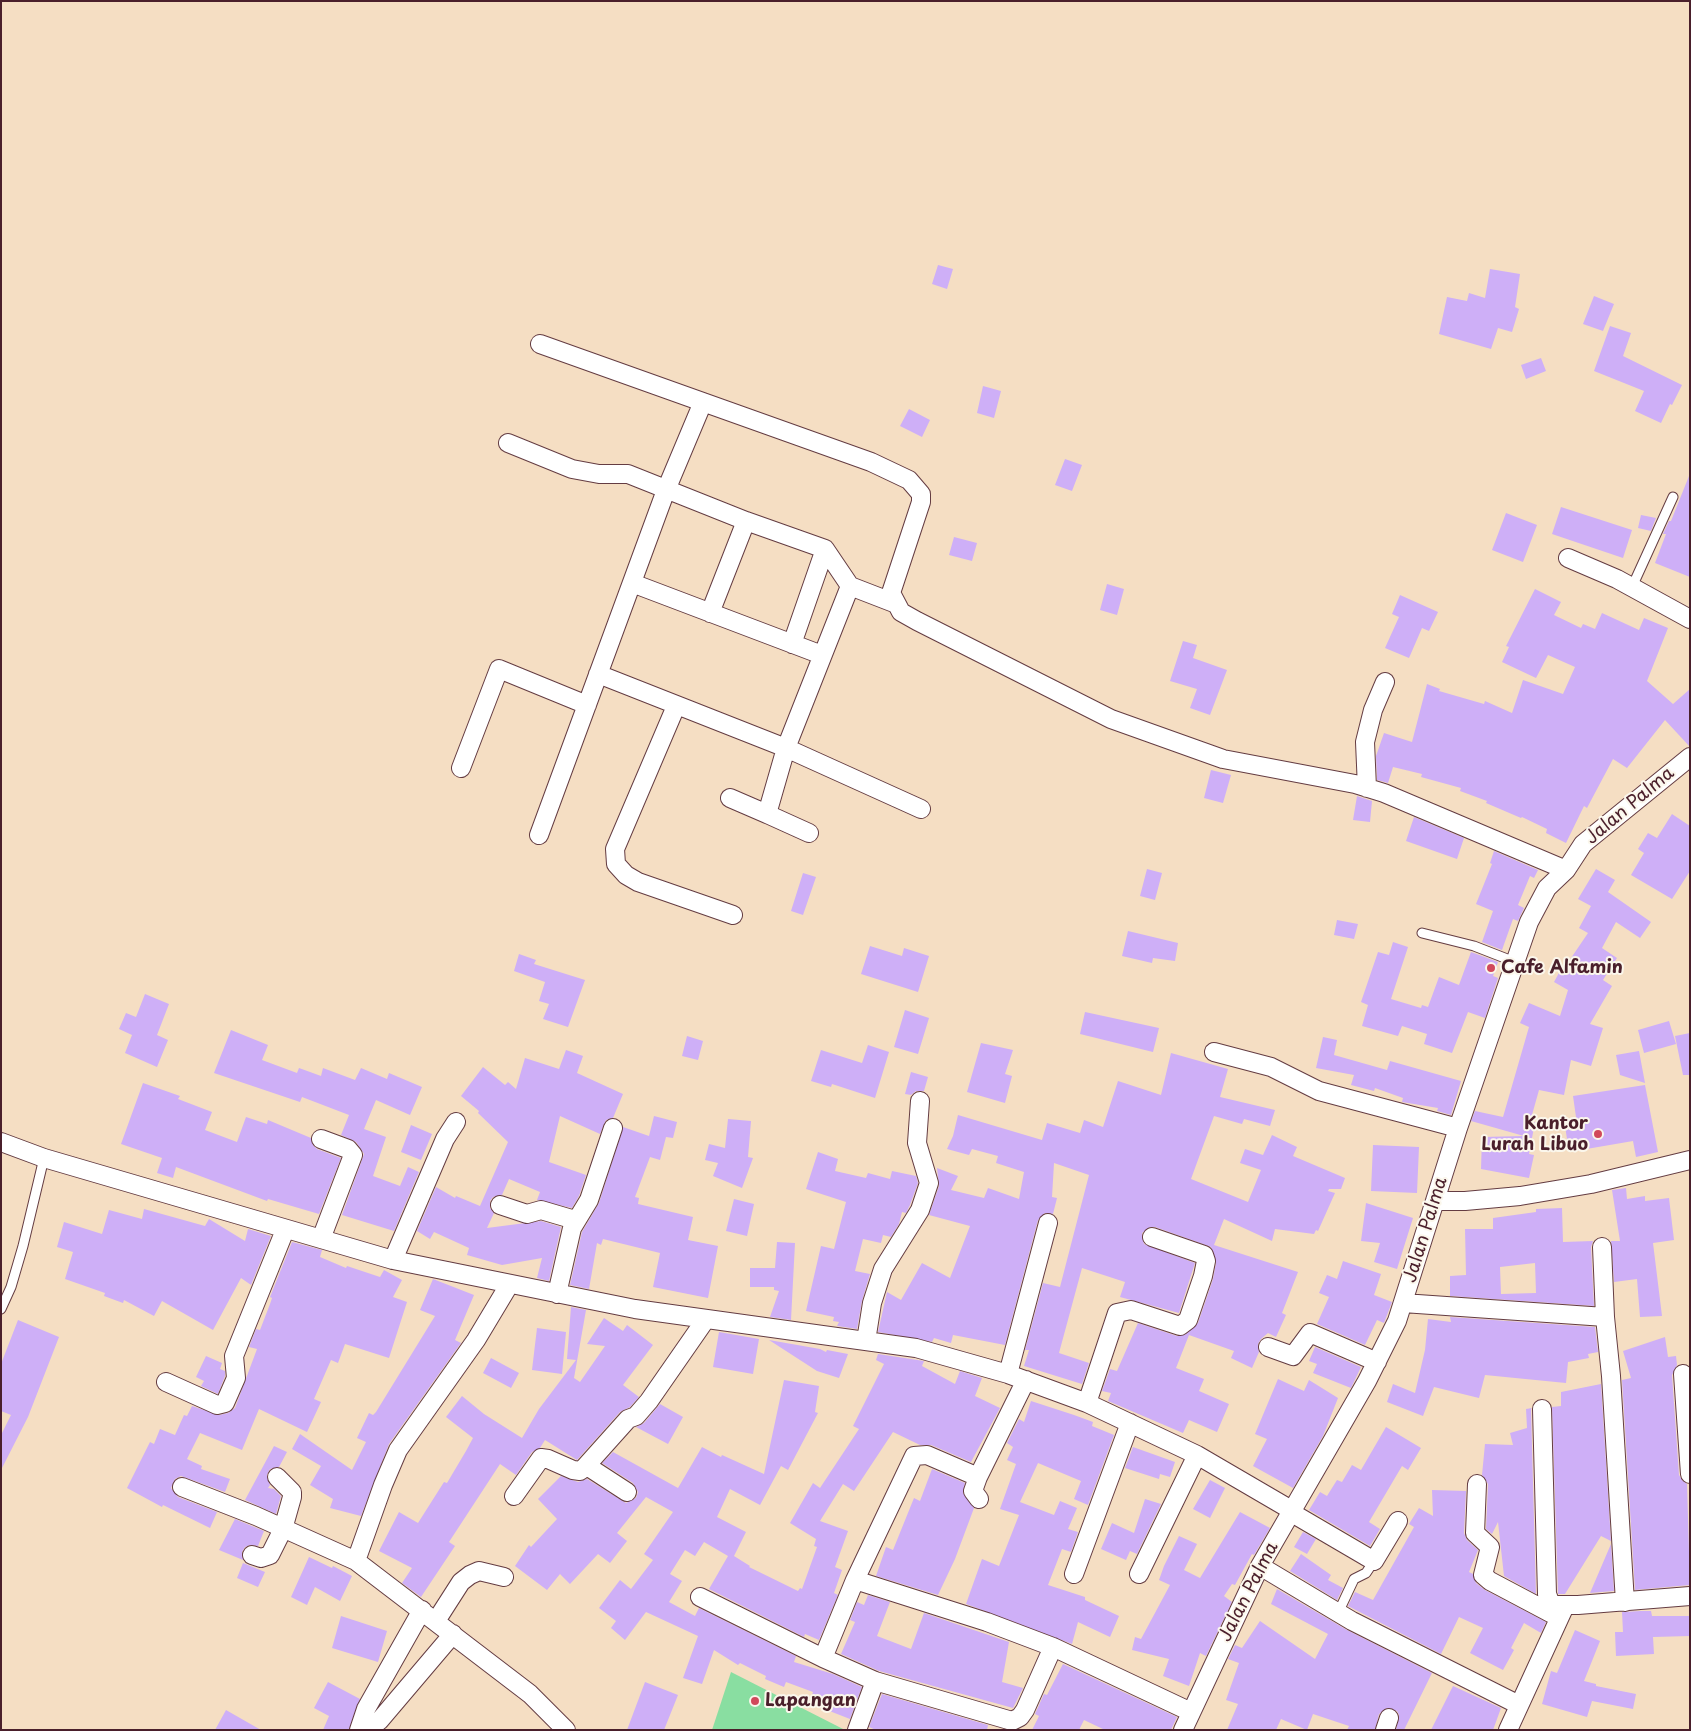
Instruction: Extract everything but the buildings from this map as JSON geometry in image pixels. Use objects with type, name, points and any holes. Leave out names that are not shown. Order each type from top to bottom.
[{"type":"street","points":[[540,344],[871,462],[909,480],[921,494],[921,502],[891,593],[894,602],[901,612],[917,621],[1111,719],[1223,759],[1367,788],[1427,810],[1566,870]]},
{"type":"street","points":[[540,834],[666,490],[703,402]]},
{"type":"street","points":[[508,443],[572,469],[599,474],[628,474],[746,521],[825,548],[850,586],[894,602]]},
{"type":"street","points":[[710,613],[746,521]]},
{"type":"street","points":[[792,644],[825,548]]},
{"type":"street","points":[[1568,558],[1632,587],[1690,619]]},
{"type":"street","points":[[632,583],[822,655]]},
{"type":"street","points":[[767,814],[786,748],[850,586]]},
{"type":"street","points":[[461,768],[499,670],[587,705]]},
{"type":"street","points":[[598,674],[786,748],[921,809]]},
{"type":"street","points":[[1367,788],[1366,742],[1373,710],[1385,682]]},
{"type":"street","points":[[676,706],[614,849],[616,864],[626,875],[638,882],[733,915]]},
{"type":"street","name":"Jalan Palma","points":[[1182,1730],[1260,1566],[1377,1362],[1403,1303],[1458,1128],[1529,922],[1547,888],[1566,870],[1583,844],[1690,757]]},
{"type":"street","points":[[730,798],[809,833]]},
{"type":"street","points":[[1214,1052],[1271,1067],[1319,1091],[1458,1128]]},
{"type":"street","points":[[866,1341],[872,1303],[883,1269],[920,1210],[929,1183],[917,1143],[920,1101]]},
{"type":"street","points":[[393,1260],[445,1139],[456,1122]]},
{"type":"street","points":[[557,1294],[575,1220],[589,1200],[613,1128]]},
{"type":"street","points":[[321,1139],[348,1149],[353,1155],[321,1239]]},
{"type":"street","points":[[1,1142],[44,1158],[393,1260],[635,1309],[916,1348],[1008,1374],[1088,1403],[1197,1455],[1374,1561],[1398,1521]]},
{"type":"street","points":[[1435,1201],[1465,1201],[1520,1196],[1591,1184],[1690,1160]]},
{"type":"street","points":[[500,1205],[527,1214],[541,1210],[575,1220]]},
{"type":"street","points":[[1008,1374],[1048,1223]]},
{"type":"street","points":[[166,1382],[216,1406],[225,1403],[236,1378],[234,1356],[286,1230]]},
{"type":"street","points":[[1088,1403],[1118,1313],[1131,1310],[1180,1326],[1188,1320],[1203,1276],[1206,1261],[1204,1255],[1152,1237]]},
{"type":"street","points":[[1602,1247],[1605,1317],[1611,1376],[1625,1602]]},
{"type":"street","points":[[356,1561],[382,1485],[398,1450],[476,1340],[510,1285]]},
{"type":"street","points":[[1403,1303],[1605,1317]]},
{"type":"street","points":[[514,1496],[541,1458],[580,1471],[587,1466],[628,1419],[636,1416],[682,1356],[706,1319]]},
{"type":"street","points":[[1268,1347],[1293,1356],[1310,1333],[1377,1362]]},
{"type":"street","points":[[1683,1374],[1690,1474]]},
{"type":"street","points":[[979,1499],[974,1491],[978,1477],[1026,1380]]},
{"type":"street","points":[[1542,1409],[1547,1594],[1550,1602],[1562,1611]]},
{"type":"street","points":[[1074,1574],[1130,1424]]},
{"type":"street","points":[[823,1658],[855,1580],[914,1456],[927,1455],[978,1477]]},
{"type":"street","points":[[1139,1574],[1197,1455]]},
{"type":"street","points":[[587,1466],[627,1492]]},
{"type":"street","points":[[252,1555],[261,1558],[270,1555],[283,1529],[292,1492],[277,1477]]},
{"type":"street","points":[[1477,1484],[1475,1532],[1490,1547],[1483,1574],[1490,1581],[1562,1611],[1625,1602],[1690,1596]]},
{"type":"street","points":[[182,1487],[356,1561],[454,1634],[530,1694],[566,1730]]},
{"type":"street","points":[[1260,1566],[1338,1613],[1519,1705]]},
{"type":"street","points":[[359,1730],[366,1709],[429,1615],[470,1575],[479,1571],[504,1577]]},
{"type":"street","points":[[855,1580],[987,1622],[1053,1647],[1191,1712]]},
{"type":"street","points":[[700,1597],[823,1658],[875,1681],[1012,1721],[1020,1717],[1025,1710],[1053,1647]]},
{"type":"street","points":[[1508,1730],[1562,1611]]},
{"type":"street","points":[[368,1730],[380,1720],[454,1634]]},
{"type":"street","points":[[857,1730],[875,1681]]},
{"type":"lane","points":[[1632,587],[1673,498]]},
{"type":"lane","points":[[1422,933],[1474,946],[1515,962]]},
{"type":"lane","points":[[1,1309],[23,1246],[44,1158]]},
{"type":"lane","points":[[1338,1613],[1354,1579],[1366,1573],[1374,1561]]},
{"type":"green space","name":"Lapangan","points":[[731,1672],[845,1730],[712,1730]]},
{"type":"place","name":"Cafe Alfamin","points":[[1491,968]]},
{"type":"place","name":"Kantor Lurah Libuo","points":[[1598,1134]]},
{"type":"place","name":"Lapangan","points":[[755,1701]]}]
